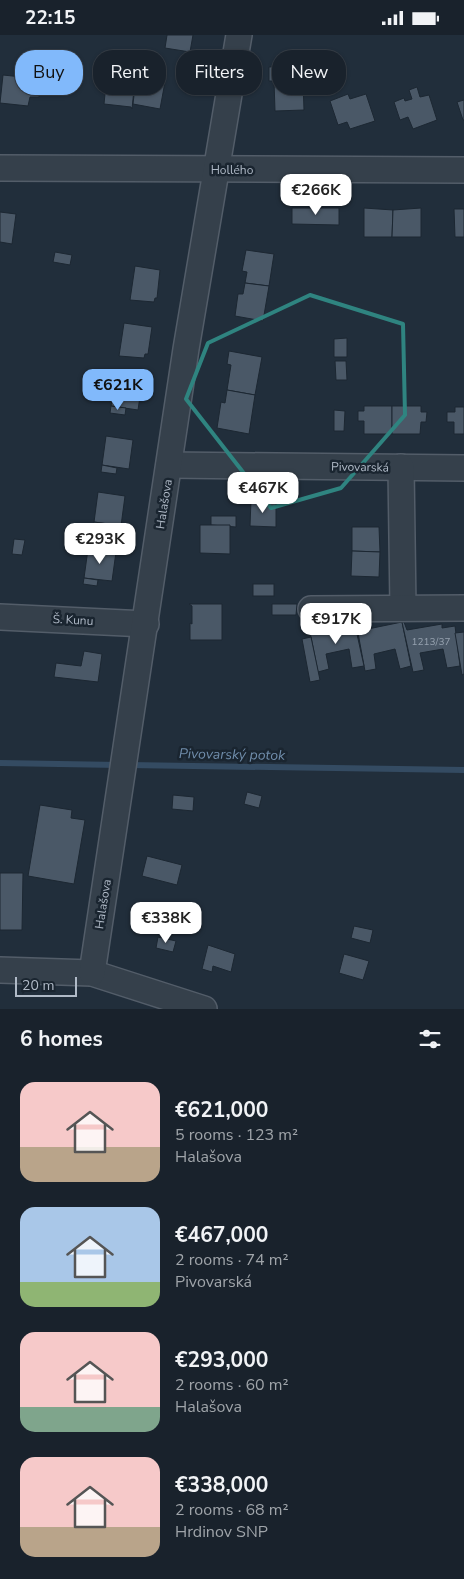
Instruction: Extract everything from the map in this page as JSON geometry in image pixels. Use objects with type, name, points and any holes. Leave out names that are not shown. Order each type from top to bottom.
[{"type":"street","name":"Halašova","points":[[92,973],[186,349],[218,170],[239,35]]},
{"type":"street","name":"Hollého","points":[[0,167],[218,170],[464,170]]},
{"type":"street","name":"Pivovarská","points":[[170,465],[464,468]]},
{"type":"street","name":"Pivovarská","points":[[401,467],[403,608]]},
{"type":"street","points":[[311,609],[464,609]]},
{"type":"street","name":"Š. Kunu","points":[[0,617],[146,624]]},
{"type":"street","points":[[0,970],[92,973],[204,1009]]},
{"type":"highlighted area","points":[[310,295],[403,324],[405,415],[341,488],[271,508],[186,399],[208,343]]},
{"type":"building","points":[[167,35],[193,35],[190,50],[165,48]]},
{"type":"building","points":[[269,67],[272,67],[272,81],[269,81]]},
{"type":"building","points":[[3,75],[15,76],[15,95],[39,95],[39,97],[30,97],[28,106],[0,103]]},
{"type":"building","points":[[417,87],[420,97],[429,95],[437,120],[413,129],[408,117],[400,120],[394,102],[404,98],[405,101],[412,99],[409,90]]},
{"type":"building","points":[[348,94],[350,99],[366,94],[375,121],[350,129],[347,122],[338,125],[330,101]]},
{"type":"building","points":[[105,95],[133,95],[132,109],[131,107],[104,104]]},
{"type":"building","points":[[134,95],[163,95],[160,109],[133,104]]},
{"type":"building","points":[[274,95],[304,95],[304,110],[275,111]]},
{"type":"building","points":[[464,100],[464,120],[463,120],[457,102]]},
{"type":"building","points":[[292,208],[339,208],[339,225],[292,224]]},
{"type":"building","points":[[364,208],[393,210],[392,237],[364,237]]},
{"type":"building","points":[[421,208],[421,237],[392,237],[393,210]]},
{"type":"building","points":[[454,209],[464,209],[464,237],[455,237]]},
{"type":"building","points":[[0,212],[16,214],[12,244],[0,242]]},
{"type":"building","points":[[246,250],[274,254],[269,286],[245,283],[247,272],[242,271]]},
{"type":"building","points":[[55,252],[72,255],[70,265],[53,262]]},
{"type":"building","points":[[135,266],[160,270],[157,298],[155,298],[154,302],[130,300]]},
{"type":"building","points":[[245,283],[269,286],[263,321],[235,316],[238,294],[243,294]]},
{"type":"building","points":[[124,323],[152,327],[148,354],[145,354],[144,358],[119,356]]},
{"type":"building","points":[[347,338],[347,357],[334,357],[334,339]]},
{"type":"building","points":[[229,351],[262,357],[255,395],[227,390],[231,365],[227,364]]},
{"type":"building","points":[[335,361],[346,361],[347,380],[336,380]]},
{"type":"building","points":[[115,379],[142,383],[138,410],[111,406]]},
{"type":"building","points":[[227,390],[255,395],[249,434],[217,428],[221,402],[225,403]]},
{"type":"building","points":[[111,406],[126,408],[125,415],[110,413]]},
{"type":"building","points":[[364,406],[392,406],[392,434],[364,434],[364,421],[358,421],[358,411],[364,411]]},
{"type":"building","points":[[392,406],[421,406],[421,412],[427,412],[426,422],[421,422],[420,434],[392,434]]},
{"type":"building","points":[[455,407],[464,407],[464,434],[454,434],[454,422],[447,422],[447,412],[455,412]]},
{"type":"building","points":[[334,410],[345,411],[344,431],[334,431]]},
{"type":"building","points":[[106,436],[133,440],[129,469],[102,465]]},
{"type":"building","points":[[102,465],[117,468],[116,474],[101,472]]},
{"type":"building","points":[[98,492],[125,496],[121,526],[94,522]]},
{"type":"building","points":[[251,500],[276,501],[276,527],[250,526]]},
{"type":"building","points":[[211,516],[236,516],[236,527],[211,525]]},
{"type":"building","points":[[94,522],[109,524],[107,531],[93,529]]},
{"type":"building","points":[[200,525],[230,525],[230,554],[200,553]]},
{"type":"building","points":[[352,527],[379,527],[380,552],[352,551]]},
{"type":"building","points":[[14,539],[25,540],[22,555],[12,554]]},
{"type":"building","points":[[88,549],[116,552],[112,581],[84,578]]},
{"type":"building","points":[[352,551],[380,552],[379,577],[351,576]]},
{"type":"building","points":[[84,578],[98,580],[97,586],[83,584]]},
{"type":"building","points":[[253,584],[274,584],[274,596],[253,596]]},
{"type":"building","points":[[189,604],[222,604],[222,640],[190,640],[192,606]]},
{"type":"building","points":[[272,604],[297,604],[296,615],[272,615]]},
{"type":"building","points":[[356,622],[358,631],[402,622],[411,666],[400,669],[395,649],[374,654],[376,669],[365,671]]},
{"type":"building","points":[[402,622],[404,622],[407,630],[442,624],[442,628],[455,626],[460,666],[447,668],[443,649],[420,653],[424,670],[413,672]]},
{"type":"building","points":[[344,625],[345,628],[355,625],[364,666],[352,668],[349,649],[326,654],[329,669],[318,672],[310,632]]},
{"type":"building","points":[[464,632],[464,674],[462,675],[455,633]]},
{"type":"building","points":[[311,637],[320,680],[310,682],[302,639]]},
{"type":"building","points":[[84,651],[102,654],[98,682],[54,677],[56,663],[81,666]]},
{"type":"building","points":[[247,792],[262,796],[259,808],[244,804]]},
{"type":"building","points":[[173,795],[194,797],[193,811],[172,809]]},
{"type":"building","points":[[40,805],[72,810],[71,818],[85,820],[74,884],[28,876]]},
{"type":"building","points":[[147,856],[182,865],[177,885],[142,876]]},
{"type":"building","points":[[0,873],[23,873],[22,930],[0,930]]},
{"type":"building","points":[[162,915],[177,918],[174,931],[159,928]]},
{"type":"building","points":[[354,926],[373,930],[370,943],[351,938]]},
{"type":"building","points":[[158,937],[176,941],[173,952],[156,948]]},
{"type":"building","points":[[208,945],[235,954],[231,972],[213,966],[212,972],[202,969]]},
{"type":"building","points":[[344,954],[369,961],[363,980],[339,973]]},
{"type":"waterway","name":"Pivovarský potok","points":[[0,763],[119,765]]},
{"type":"waterway","name":"Pivovarský potok","points":[[129,765],[464,770]]}]
